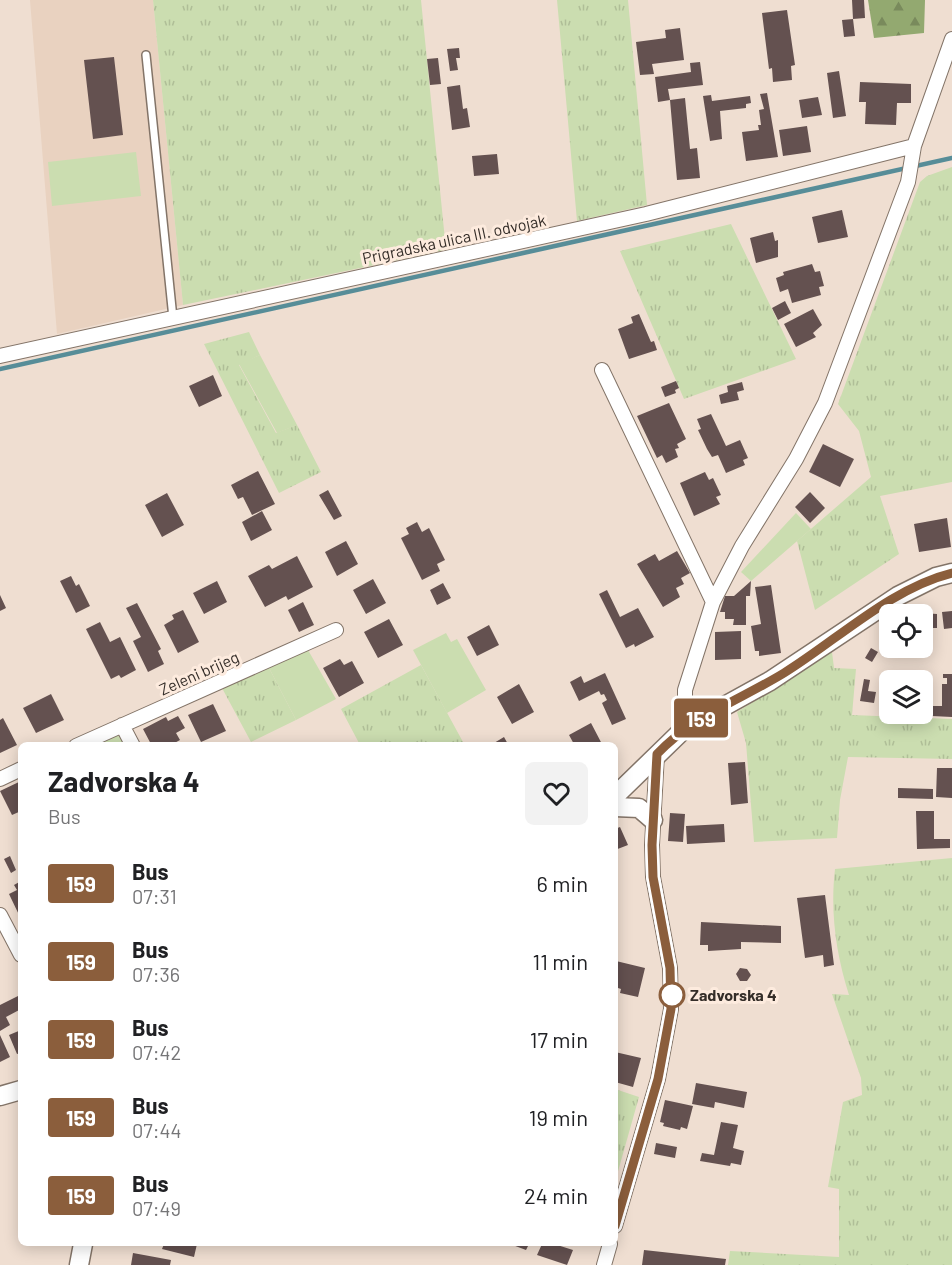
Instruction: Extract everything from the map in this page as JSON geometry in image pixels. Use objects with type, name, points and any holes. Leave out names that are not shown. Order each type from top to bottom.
[{"type":"main road","points":[[618,793],[685,728],[795,666],[898,596],[936,577],[952,573]]},
{"type":"main road","points":[[618,807],[639,808],[653,820]]},
{"type":"main road","points":[[0,1096],[18,1091]]},
{"type":"main road","points":[[79,1265],[83,1246]]},
{"type":"street","points":[[685,728],[685,690],[713,602],[742,546],[801,451],[825,403],[908,182],[913,152],[952,39]]},
{"type":"street","name":"Prigradska ulica III. odvojak","points":[[0,356],[646,214],[913,152]]},
{"type":"street","points":[[602,370],[713,602]]},
{"type":"street","name":"Zeleni brijeg","points":[[85,742],[336,630]]},
{"type":"street","points":[[122,726],[131,742]]},
{"type":"street","points":[[618,1216],[658,1079],[671,1009],[669,959],[653,877],[653,820],[657,754]]},
{"type":"street","points":[[0,779],[18,771]]},
{"type":"street","points":[[0,915],[18,949]]},
{"type":"street","points":[[604,1265],[609,1246]]},
{"type":"lane","points":[[146,55],[173,318]]},
{"type":"shaded area","points":[[30,0],[153,0],[183,305],[57,334]]},
{"type":"green space","points":[[153,0],[421,0],[446,250],[183,305]]},
{"type":"green space","points":[[557,0],[628,0],[647,205],[577,221]]},
{"type":"green space","points":[[868,0],[925,0],[924,33],[874,38]]},
{"type":"green space","points":[[136,152],[141,196],[52,206],[48,162]]},
{"type":"green space","points":[[952,167],[952,482],[880,496],[899,554],[815,610],[797,541],[871,477],[859,431],[838,404],[920,182],[927,176]]},
{"type":"green space","points":[[731,224],[796,359],[684,399],[620,251]]},
{"type":"green space","points":[[249,332],[260,355],[239,365],[276,433],[297,425],[321,472],[279,493],[204,344]]},
{"type":"green space","points":[[260,355],[297,425],[277,433],[239,364]]},
{"type":"green space","points":[[796,513],[811,529],[751,581],[741,572]]},
{"type":"green space","points":[[446,633],[451,642],[457,639],[486,690],[447,713],[413,650]]},
{"type":"green space","points":[[308,650],[336,699],[296,720],[268,666]]},
{"type":"green space","points":[[832,652],[834,668],[856,669],[852,715],[879,716],[879,724],[933,724],[933,718],[952,719],[952,759],[848,757],[840,800],[837,838],[754,842],[746,743],[737,712]]},
{"type":"green space","points":[[421,665],[463,742],[358,742],[341,709]]},
{"type":"green space","points":[[268,666],[296,720],[251,742],[222,688]]},
{"type":"green space","points":[[117,734],[124,742],[98,742]]},
{"type":"green space","points":[[952,858],[952,1265],[728,1265],[730,1251],[839,1257],[839,1189],[828,1187],[843,1102],[862,1095],[861,1078],[832,994],[849,995],[835,933],[833,901],[835,869]]},
{"type":"green space","points":[[618,1090],[639,1097],[618,1171]]},
{"type":"building","points":[[852,0],[864,0],[865,18],[853,19]]},
{"type":"building","points":[[787,10],[795,65],[791,66],[792,80],[773,82],[772,68],[769,69],[762,13]]},
{"type":"building","points":[[853,19],[855,36],[844,37],[842,20]]},
{"type":"building","points":[[680,28],[684,60],[652,64],[654,74],[640,75],[636,42],[666,38],[665,30]]},
{"type":"building","points":[[459,48],[460,58],[456,58],[458,70],[450,71],[447,49]]},
{"type":"building","points":[[114,57],[123,135],[93,139],[84,60]]},
{"type":"building","points":[[438,58],[441,84],[430,85],[427,59]]},
{"type":"building","points":[[700,62],[703,85],[668,89],[670,100],[658,102],[655,77],[691,72],[690,63]]},
{"type":"building","points":[[839,71],[846,116],[833,118],[827,73]]},
{"type":"building","points":[[860,82],[911,84],[911,103],[897,103],[896,125],[865,124],[866,102],[859,102]]},
{"type":"building","points":[[460,85],[463,109],[467,108],[470,127],[452,130],[447,87]]},
{"type":"building","points":[[767,93],[778,157],[746,161],[742,132],[759,130],[758,125],[761,125],[759,110],[764,109],[760,94]]},
{"type":"building","points":[[711,95],[712,101],[750,96],[751,103],[746,104],[746,108],[720,111],[722,139],[710,141],[703,96]]},
{"type":"building","points":[[818,97],[822,115],[802,118],[799,100]]},
{"type":"building","points":[[685,98],[690,149],[697,148],[700,178],[677,180],[670,100]]},
{"type":"building","points":[[807,126],[811,152],[783,156],[779,130]]},
{"type":"building","points":[[497,154],[499,174],[474,176],[472,156]]},
{"type":"building","points":[[842,210],[848,237],[818,243],[812,217]]},
{"type":"building","points":[[773,232],[775,241],[778,240],[778,257],[756,263],[750,238]]},
{"type":"building","points":[[812,264],[815,272],[820,271],[824,286],[819,287],[821,295],[792,303],[788,289],[780,292],[776,278],[784,275],[783,272]]},
{"type":"building","points":[[785,301],[791,313],[778,320],[772,308]]},
{"type":"building","points":[[813,309],[822,325],[813,333],[816,337],[796,347],[784,324]]},
{"type":"building","points":[[639,314],[657,350],[629,359],[618,329],[633,323],[631,317]]},
{"type":"building","points":[[213,375],[222,396],[199,407],[189,386]]},
{"type":"building","points":[[676,381],[679,388],[675,390],[676,393],[665,397],[661,387]]},
{"type":"building","points":[[742,382],[744,390],[737,392],[739,400],[721,404],[719,395],[728,392],[727,386]]},
{"type":"building","points":[[669,403],[686,439],[677,444],[679,448],[675,449],[678,457],[666,463],[662,455],[657,458],[637,416]]},
{"type":"building","points":[[711,414],[726,446],[740,440],[748,458],[743,460],[745,465],[726,473],[718,455],[712,457],[698,430],[701,429],[697,419]]},
{"type":"building","points":[[823,444],[854,459],[840,487],[809,472]]},
{"type":"building","points":[[258,471],[275,504],[252,515],[243,497],[238,499],[231,485]]},
{"type":"building","points":[[705,472],[709,480],[713,478],[721,495],[716,497],[720,504],[694,516],[680,483]]},
{"type":"building","points":[[328,490],[342,516],[334,520],[319,495]]},
{"type":"building","points":[[810,492],[825,508],[810,523],[795,507]]},
{"type":"building","points":[[167,493],[184,525],[162,537],[145,505]]},
{"type":"building","points":[[262,511],[272,530],[251,541],[242,522]]},
{"type":"building","points":[[947,518],[951,547],[919,552],[914,524]]},
{"type":"building","points":[[417,522],[422,532],[429,528],[445,560],[437,564],[440,571],[422,580],[401,538],[409,534],[406,528]]},
{"type":"building","points":[[346,541],[358,564],[337,576],[325,552]]},
{"type":"building","points":[[677,551],[690,573],[681,578],[684,584],[676,588],[680,597],[663,607],[637,564],[655,554],[659,561]]},
{"type":"building","points":[[297,556],[313,587],[288,600],[286,596],[265,607],[248,576],[269,565],[272,569]]},
{"type":"building","points":[[71,576],[76,586],[79,584],[90,606],[76,613],[60,581]]},
{"type":"building","points":[[373,579],[386,603],[366,614],[353,590]]},
{"type":"building","points":[[217,581],[227,602],[204,614],[193,593]]},
{"type":"building","points":[[751,581],[750,596],[746,596],[746,625],[733,625],[734,619],[725,619],[725,612],[720,612],[725,596],[734,596]]},
{"type":"building","points":[[443,583],[451,598],[437,605],[430,590]]},
{"type":"building","points":[[771,585],[781,653],[759,656],[759,651],[755,651],[751,626],[761,624],[755,587]]},
{"type":"building","points":[[607,590],[620,617],[638,608],[654,637],[635,647],[634,644],[626,648],[599,594]]},
{"type":"building","points":[[0,595],[6,608],[0,611]]},
{"type":"building","points":[[303,602],[314,625],[299,632],[288,610]]},
{"type":"building","points":[[137,603],[161,649],[158,651],[164,664],[148,672],[133,641],[141,637],[126,608]]},
{"type":"building","points":[[183,610],[199,642],[178,653],[164,625],[174,619],[172,615]]},
{"type":"building","points":[[952,611],[952,628],[944,629],[942,612]]},
{"type":"building","points":[[933,614],[937,614],[937,628],[933,628]]},
{"type":"building","points":[[389,619],[403,645],[378,658],[364,632]]},
{"type":"building","points":[[100,622],[110,642],[120,637],[136,670],[121,678],[119,675],[111,679],[86,629]]},
{"type":"building","points":[[489,625],[499,645],[477,656],[467,637]]},
{"type":"building","points":[[741,631],[741,659],[715,660],[715,632]]},
{"type":"building","points":[[871,648],[878,652],[872,662],[865,658]]},
{"type":"building","points":[[340,659],[344,665],[352,661],[364,683],[339,697],[323,668]]},
{"type":"building","points":[[605,673],[626,719],[612,725],[602,703],[607,700],[604,694],[601,695],[599,691],[579,701],[570,682],[581,676],[584,683]]},
{"type":"building","points":[[943,674],[952,674],[952,717],[933,716],[933,706],[942,706],[942,684],[947,684],[947,678],[943,678]]},
{"type":"building","points":[[864,679],[870,680],[868,691],[876,692],[874,703],[860,701]]},
{"type":"building","points":[[519,684],[534,712],[512,724],[497,697]]},
{"type":"building","points":[[51,694],[64,720],[36,733],[23,708]]},
{"type":"building","points":[[213,704],[226,731],[201,742],[188,715]]},
{"type":"building","points":[[178,716],[185,728],[176,733],[180,740],[150,742],[143,729],[166,717],[168,721]]},
{"type":"building","points":[[3,718],[17,745],[0,753],[0,720]]},
{"type":"building","points":[[591,723],[601,742],[573,742],[569,735]]},
{"type":"building","points":[[504,737],[507,742],[496,742]]},
{"type":"building","points":[[745,762],[748,803],[731,805],[728,763]]},
{"type":"building","points":[[937,768],[952,768],[952,798],[936,797]]},
{"type":"building","points":[[18,782],[18,812],[12,815],[0,791]]},
{"type":"building","points":[[898,788],[933,789],[933,799],[898,798]]},
{"type":"building","points":[[916,811],[934,811],[934,839],[950,839],[950,848],[917,849]]},
{"type":"building","points":[[670,813],[685,814],[683,842],[668,841]]},
{"type":"building","points":[[724,824],[725,842],[687,844],[686,826]]},
{"type":"building","points":[[620,827],[628,845],[618,849],[618,828]]},
{"type":"building","points":[[10,856],[16,870],[11,873],[4,859]]},
{"type":"building","points":[[18,883],[18,913],[9,894],[17,890],[14,885]]},
{"type":"building","points":[[825,895],[834,965],[824,967],[823,955],[805,958],[797,898]]},
{"type":"building","points":[[701,922],[781,926],[781,943],[741,942],[741,949],[708,951],[708,945],[700,945]]},
{"type":"building","points":[[618,961],[645,968],[638,997],[620,993],[621,989],[618,988]]},
{"type":"building","points":[[740,968],[747,969],[751,975],[747,981],[740,981],[736,974]]},
{"type":"building","points":[[18,996],[18,1011],[6,1017],[10,1025],[0,1031],[0,1005]]},
{"type":"building","points":[[18,1031],[18,1054],[17,1054],[9,1035]]},
{"type":"building","points":[[0,1035],[10,1057],[0,1062]]},
{"type":"building","points":[[618,1053],[641,1058],[633,1087],[618,1083]]},
{"type":"building","points":[[696,1083],[747,1092],[744,1108],[715,1102],[714,1108],[692,1104]]},
{"type":"building","points":[[665,1100],[693,1106],[687,1129],[681,1127],[680,1130],[663,1126],[664,1123],[660,1122]]},
{"type":"building","points":[[721,1122],[738,1125],[733,1148],[744,1151],[741,1165],[731,1163],[730,1166],[700,1161],[702,1153],[714,1155]]},
{"type":"building","points":[[656,1143],[677,1147],[675,1158],[654,1154]]},
{"type":"building","points":[[163,1246],[197,1246],[194,1257],[162,1249]]},
{"type":"building","points":[[515,1246],[528,1246],[526,1250]]},
{"type":"building","points":[[541,1246],[560,1246],[573,1250],[567,1265],[537,1255]]},
{"type":"building","points":[[644,1250],[726,1259],[725,1265],[642,1265]]},
{"type":"building","points":[[133,1253],[171,1260],[170,1265],[131,1265]]},
{"type":"waterway","points":[[0,369],[952,158]]},
{"type":"bus line","name":"159","points":[[618,1216],[658,1079],[671,1009],[670,968],[664,926],[653,877],[652,845],[657,754],[671,738],[685,728],[812,656],[898,596],[919,584],[952,573]]},
{"type":"place","name":"Zadvorska 4","points":[[672,995]]}]
